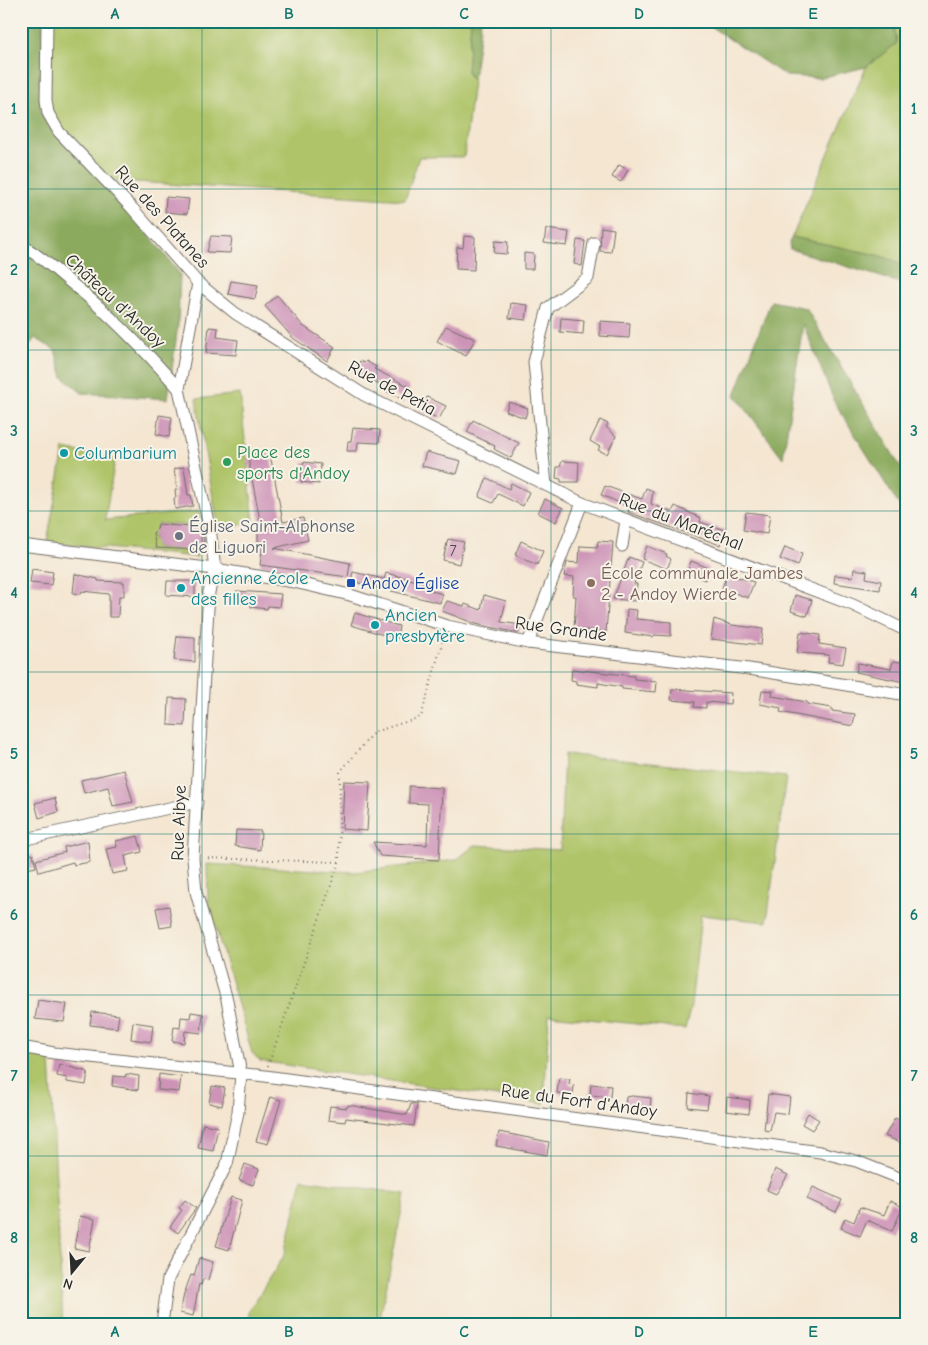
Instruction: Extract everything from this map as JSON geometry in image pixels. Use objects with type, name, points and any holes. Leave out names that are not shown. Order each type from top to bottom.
[{"type":"street","name":"Rue des Platanes","points":[[47,21],[46,100],[48,113],[59,132],[132,208],[198,283],[179,389],[211,536],[215,569]]},
{"type":"street","points":[[546,485],[534,362],[548,308],[588,278],[594,242]]},
{"type":"street","name":"Château d'Andoy","points":[[21,246],[45,261],[91,298],[143,347],[179,389]]},
{"type":"street","name":"Rue de Petia","points":[[198,283],[235,313],[364,395],[582,503]]},
{"type":"street","points":[[528,643],[582,503]]},
{"type":"street","name":"Rue du Maréchal","points":[[582,503],[853,605],[907,631]]},
{"type":"street","points":[[622,546],[626,520]]},
{"type":"street","name":"Rue Grande","points":[[21,545],[215,569],[294,582],[350,595],[447,626],[528,643],[749,669],[907,695]]},
{"type":"street","name":"Rue Aibye","points":[[162,1324],[168,1279],[228,1164],[238,1112],[241,1074],[227,1000],[196,892],[194,858],[209,592],[215,569]]},
{"type":"street","points":[[21,840],[197,802]]},
{"type":"street","name":"Rue du Fort d'Andoy","points":[[21,1047],[54,1053],[264,1076],[820,1152],[856,1160],[907,1181]]},
{"type":"path","points":[[264,1076],[340,862],[340,772],[374,732],[421,717],[447,626]]},
{"type":"path","points":[[194,858],[340,862]]},
{"type":"green space","points":[[21,21],[43,21],[41,112],[54,134],[106,180],[180,274],[178,325],[168,399],[82,393],[63,377],[55,350],[35,338],[21,357]]},
{"type":"green space","points":[[47,21],[471,21],[467,72],[473,81],[464,157],[419,157],[405,200],[106,180],[48,113]]},
{"type":"green space","points":[[471,21],[481,21],[473,81],[467,72]]},
{"type":"green space","points":[[702,21],[893,21],[897,43],[866,67],[820,78],[786,76]]},
{"type":"green space","points":[[893,21],[907,21],[907,265],[877,255],[792,237],[866,67],[897,43]]},
{"type":"green space","points":[[792,237],[877,255],[907,265],[907,285],[790,249],[789,243]]},
{"type":"green space","points":[[771,301],[806,308],[907,478],[907,518],[835,403],[803,324],[783,458],[735,395]]},
{"type":"green space","name":"Place des sports d'Andoy","points":[[240,394],[254,523],[218,527],[196,399]]},
{"type":"green space","points":[[64,449],[115,459],[105,520],[199,511],[199,526],[158,524],[153,538],[156,542],[156,548],[197,552],[197,557],[47,542]]},
{"type":"green space","points":[[564,754],[786,777],[767,922],[701,915],[691,1006],[685,1029],[549,1015],[544,1104],[260,1061],[252,1053],[208,901],[207,864],[354,872],[456,860],[475,845],[560,850]]},
{"type":"green space","points":[[21,1050],[50,1058],[63,1324],[21,1324]]},
{"type":"green space","points":[[302,1179],[405,1194],[379,1324],[249,1324],[249,1311],[285,1254]]},
{"type":"building","points":[[619,165],[628,170],[621,182],[612,177]]},
{"type":"building","points":[[166,197],[189,199],[187,214],[165,212]]},
{"type":"building","points":[[601,227],[614,229],[611,252],[600,251]]},
{"type":"building","points":[[546,229],[569,232],[567,246],[544,243]]},
{"type":"building","points":[[211,236],[232,237],[230,253],[207,252]]},
{"type":"building","points":[[464,236],[475,237],[474,270],[456,269],[457,247],[463,248]]},
{"type":"building","points":[[577,240],[585,241],[582,266],[574,264]]},
{"type":"building","points":[[495,241],[508,242],[507,254],[494,253]]},
{"type":"building","points":[[524,253],[534,254],[533,269],[524,269]]},
{"type":"building","points":[[231,281],[258,285],[255,299],[228,294]]},
{"type":"building","points":[[277,295],[303,326],[335,347],[327,361],[293,338],[265,306]]},
{"type":"building","points":[[511,303],[528,305],[526,320],[509,318]]},
{"type":"building","points":[[561,318],[584,320],[583,334],[560,332]]},
{"type":"building","points":[[600,321],[630,323],[629,338],[600,336]]},
{"type":"building","points":[[446,326],[475,339],[466,356],[437,341]]},
{"type":"building","points":[[209,327],[218,328],[217,337],[238,340],[236,355],[206,353]]},
{"type":"building","points":[[360,361],[364,363],[366,361],[376,367],[374,369],[410,387],[404,400],[381,389],[382,386],[353,372]]},
{"type":"building","points":[[427,397],[446,406],[439,419],[420,410]]},
{"type":"building","points":[[509,402],[528,408],[525,418],[506,411]]},
{"type":"building","points":[[159,415],[172,417],[169,437],[156,434]]},
{"type":"building","points":[[473,420],[519,443],[511,458],[494,449],[495,446],[467,432]]},
{"type":"building","points":[[600,420],[608,424],[606,427],[616,436],[607,454],[598,450],[600,447],[590,441]]},
{"type":"building","points":[[353,428],[380,430],[379,443],[358,442],[357,451],[347,451],[348,441],[351,441]]},
{"type":"building","points":[[266,451],[267,454],[270,454],[283,522],[303,518],[308,540],[274,548],[350,563],[348,577],[260,565],[263,543],[258,543],[258,531],[262,531],[248,458],[251,458],[251,454]]},
{"type":"building","points":[[426,452],[461,461],[457,474],[422,466]]},
{"type":"building","points":[[562,461],[579,462],[578,482],[561,482],[561,479],[556,478],[557,467],[560,467]]},
{"type":"building","points":[[303,462],[321,464],[319,484],[301,482]]},
{"type":"building","points":[[184,467],[188,495],[191,495],[193,506],[175,509],[174,498],[176,498],[175,490],[177,489],[174,469]]},
{"type":"building","points":[[487,478],[509,489],[511,483],[529,492],[523,506],[498,494],[493,503],[479,497]]},
{"type":"building","points":[[605,486],[642,499],[646,488],[653,491],[651,504],[672,512],[675,506],[701,518],[700,522],[725,530],[720,545],[628,512],[630,507],[601,495]]},
{"type":"building","points":[[545,499],[563,508],[556,522],[538,513]]},
{"type":"building","points":[[746,512],[770,515],[767,534],[743,530]]},
{"type":"building","name":"Église Saint-Alphonse de Liguori","points":[[158,524],[201,528],[204,540],[201,550],[156,548],[153,533],[157,529]]},
{"type":"building","points":[[448,539],[464,542],[459,564],[443,560]]},
{"type":"building","points":[[521,541],[543,551],[537,565],[515,555]]},
{"type":"building","points":[[598,541],[613,542],[606,632],[574,629],[576,596],[573,596],[574,577],[564,576],[567,562],[579,563],[580,546],[597,547]]},
{"type":"building","points":[[647,546],[667,554],[666,556],[671,559],[667,569],[642,559]]},
{"type":"building","points":[[785,547],[802,554],[798,566],[780,559]]},
{"type":"building","points":[[629,557],[642,562],[634,584],[637,584],[635,601],[613,599]]},
{"type":"building","points":[[691,561],[709,568],[705,580],[687,573]]},
{"type":"building","points":[[32,569],[53,572],[51,585],[30,583]]},
{"type":"building","points":[[854,569],[867,571],[866,578],[881,581],[880,590],[834,583],[835,575],[853,577]]},
{"type":"building","points":[[353,572],[384,579],[386,573],[433,585],[432,591],[443,594],[440,603],[351,581]]},
{"type":"building","points":[[75,574],[98,579],[98,581],[124,582],[124,596],[119,596],[118,617],[109,617],[109,594],[82,591],[81,594],[73,593]]},
{"type":"building","points":[[727,574],[754,582],[748,598],[722,588]]},
{"type":"building","name":"Ancienne école des filles","points":[[167,581],[195,581],[195,597],[166,595]]},
{"type":"building","points":[[236,591],[281,594],[279,607],[268,606],[267,609],[251,607],[251,604],[235,603]]},
{"type":"building","points":[[484,595],[506,601],[501,622],[521,625],[518,633],[476,624],[442,611],[447,601],[464,606],[465,604],[481,610]]},
{"type":"building","points":[[795,595],[812,600],[807,616],[791,611]]},
{"type":"building","points":[[627,609],[637,610],[636,619],[671,622],[671,636],[655,635],[653,637],[625,633]]},
{"type":"building","name":"Ancien presbytère","points":[[355,613],[399,626],[397,639],[351,625]]},
{"type":"building","points":[[714,619],[732,625],[763,629],[761,645],[711,639]]},
{"type":"building","points":[[800,632],[820,635],[819,644],[846,648],[843,664],[828,662],[829,655],[797,653]]},
{"type":"building","points":[[177,636],[195,637],[195,662],[174,660]]},
{"type":"building","points":[[893,661],[907,663],[907,675],[904,682],[856,672],[858,663],[891,669]]},
{"type":"building","points":[[572,669],[634,676],[634,679],[657,681],[656,692],[622,689],[622,687],[598,683],[598,687],[576,684],[576,681],[571,680]]},
{"type":"building","points":[[672,689],[731,693],[730,704],[706,702],[706,708],[694,707],[695,702],[671,700]]},
{"type":"building","points":[[762,690],[773,691],[772,696],[832,708],[832,711],[855,714],[853,726],[780,712],[781,708],[760,704]]},
{"type":"building","points":[[169,698],[186,699],[185,726],[168,725]]},
{"type":"building","points":[[124,770],[133,802],[113,806],[108,787],[84,793],[81,780]]},
{"type":"building","points":[[344,781],[370,782],[367,831],[342,829]]},
{"type":"building","points":[[409,786],[442,788],[439,860],[380,856],[373,842],[427,845],[428,804],[409,803]]},
{"type":"building","points":[[55,798],[58,812],[39,818],[35,803]]},
{"type":"building","points":[[236,830],[261,831],[260,850],[235,846]]},
{"type":"building","points":[[138,836],[142,852],[125,856],[128,871],[112,874],[106,849],[117,847],[116,841]]},
{"type":"building","points":[[88,841],[90,862],[74,865],[73,862],[39,872],[36,860],[65,852],[64,847]]},
{"type":"building","points":[[33,854],[36,867],[21,870],[21,857]]},
{"type":"building","points":[[169,906],[172,926],[160,928],[156,908]]},
{"type":"building","points":[[38,1000],[67,1004],[64,1022],[35,1019]]},
{"type":"building","points":[[92,1012],[119,1015],[117,1028],[90,1025]]},
{"type":"building","points":[[191,1012],[203,1014],[201,1033],[185,1031],[184,1043],[172,1041],[174,1027],[180,1028],[181,1017],[190,1018]]},
{"type":"building","points":[[133,1022],[153,1025],[151,1042],[131,1039]]},
{"type":"building","points":[[59,1064],[88,1072],[86,1085],[67,1082],[67,1078],[57,1076]]},
{"type":"building","points":[[126,1074],[139,1076],[138,1090],[112,1086],[113,1076],[125,1077]]},
{"type":"building","points":[[159,1074],[181,1077],[179,1092],[158,1090]]},
{"type":"building","points":[[559,1078],[570,1079],[569,1084],[574,1085],[573,1095],[557,1093]]},
{"type":"building","points":[[591,1084],[611,1086],[610,1097],[590,1095]]},
{"type":"building","points":[[212,1086],[225,1088],[222,1106],[209,1103]]},
{"type":"building","points":[[689,1093],[709,1096],[707,1109],[688,1107]]},
{"type":"building","points":[[768,1094],[790,1097],[788,1114],[774,1112],[770,1131],[764,1130]]},
{"type":"building","points":[[270,1097],[281,1100],[268,1144],[256,1141]]},
{"type":"building","points":[[626,1097],[651,1098],[650,1111],[625,1106]]},
{"type":"building","points":[[727,1097],[750,1100],[749,1114],[726,1111]]},
{"type":"building","points":[[411,1104],[417,1104],[414,1126],[346,1118],[345,1122],[328,1120],[330,1106],[347,1108],[348,1105],[407,1115]]},
{"type":"building","points":[[808,1113],[819,1120],[812,1130],[802,1124]]},
{"type":"building","points":[[895,1118],[907,1123],[907,1137],[904,1136],[901,1143],[885,1136]]},
{"type":"building","points":[[203,1124],[218,1127],[213,1151],[198,1148]]},
{"type":"building","points":[[499,1132],[549,1142],[547,1155],[496,1146]]},
{"type":"building","points":[[245,1164],[259,1169],[253,1185],[239,1180]]},
{"type":"building","points":[[775,1169],[788,1175],[776,1194],[767,1190]]},
{"type":"building","points":[[813,1187],[842,1200],[836,1212],[807,1199]]},
{"type":"building","points":[[231,1197],[242,1200],[229,1250],[216,1246]]},
{"type":"building","points":[[185,1200],[196,1208],[178,1233],[170,1227],[182,1210],[179,1208]]},
{"type":"building","points":[[890,1201],[903,1207],[892,1231],[867,1220],[860,1236],[841,1228],[845,1218],[854,1222],[860,1207],[884,1215]]},
{"type":"building","points":[[80,1216],[95,1219],[89,1251],[74,1248]]},
{"type":"building","points":[[199,1258],[213,1262],[208,1280],[203,1279],[201,1285],[199,1284],[193,1316],[180,1313],[184,1294],[191,1275],[194,1276]]},
{"type":"place","name":"Columbarium","points":[[64,453]]},
{"type":"place","name":"Place des sports d'Andoy","points":[[227,462]]},
{"type":"place","name":"Église Saint-Alphonse de Liguori","points":[[179,536]]},
{"type":"place","name":"Andoy Église","points":[[351,583]]},
{"type":"place","name":"École communale Jambes 2 - Andoy Wierde","points":[[591,583]]},
{"type":"place","name":"Ancienne école des filles","points":[[181,588]]},
{"type":"place","name":"Ancien presbytère","points":[[375,625]]}]
